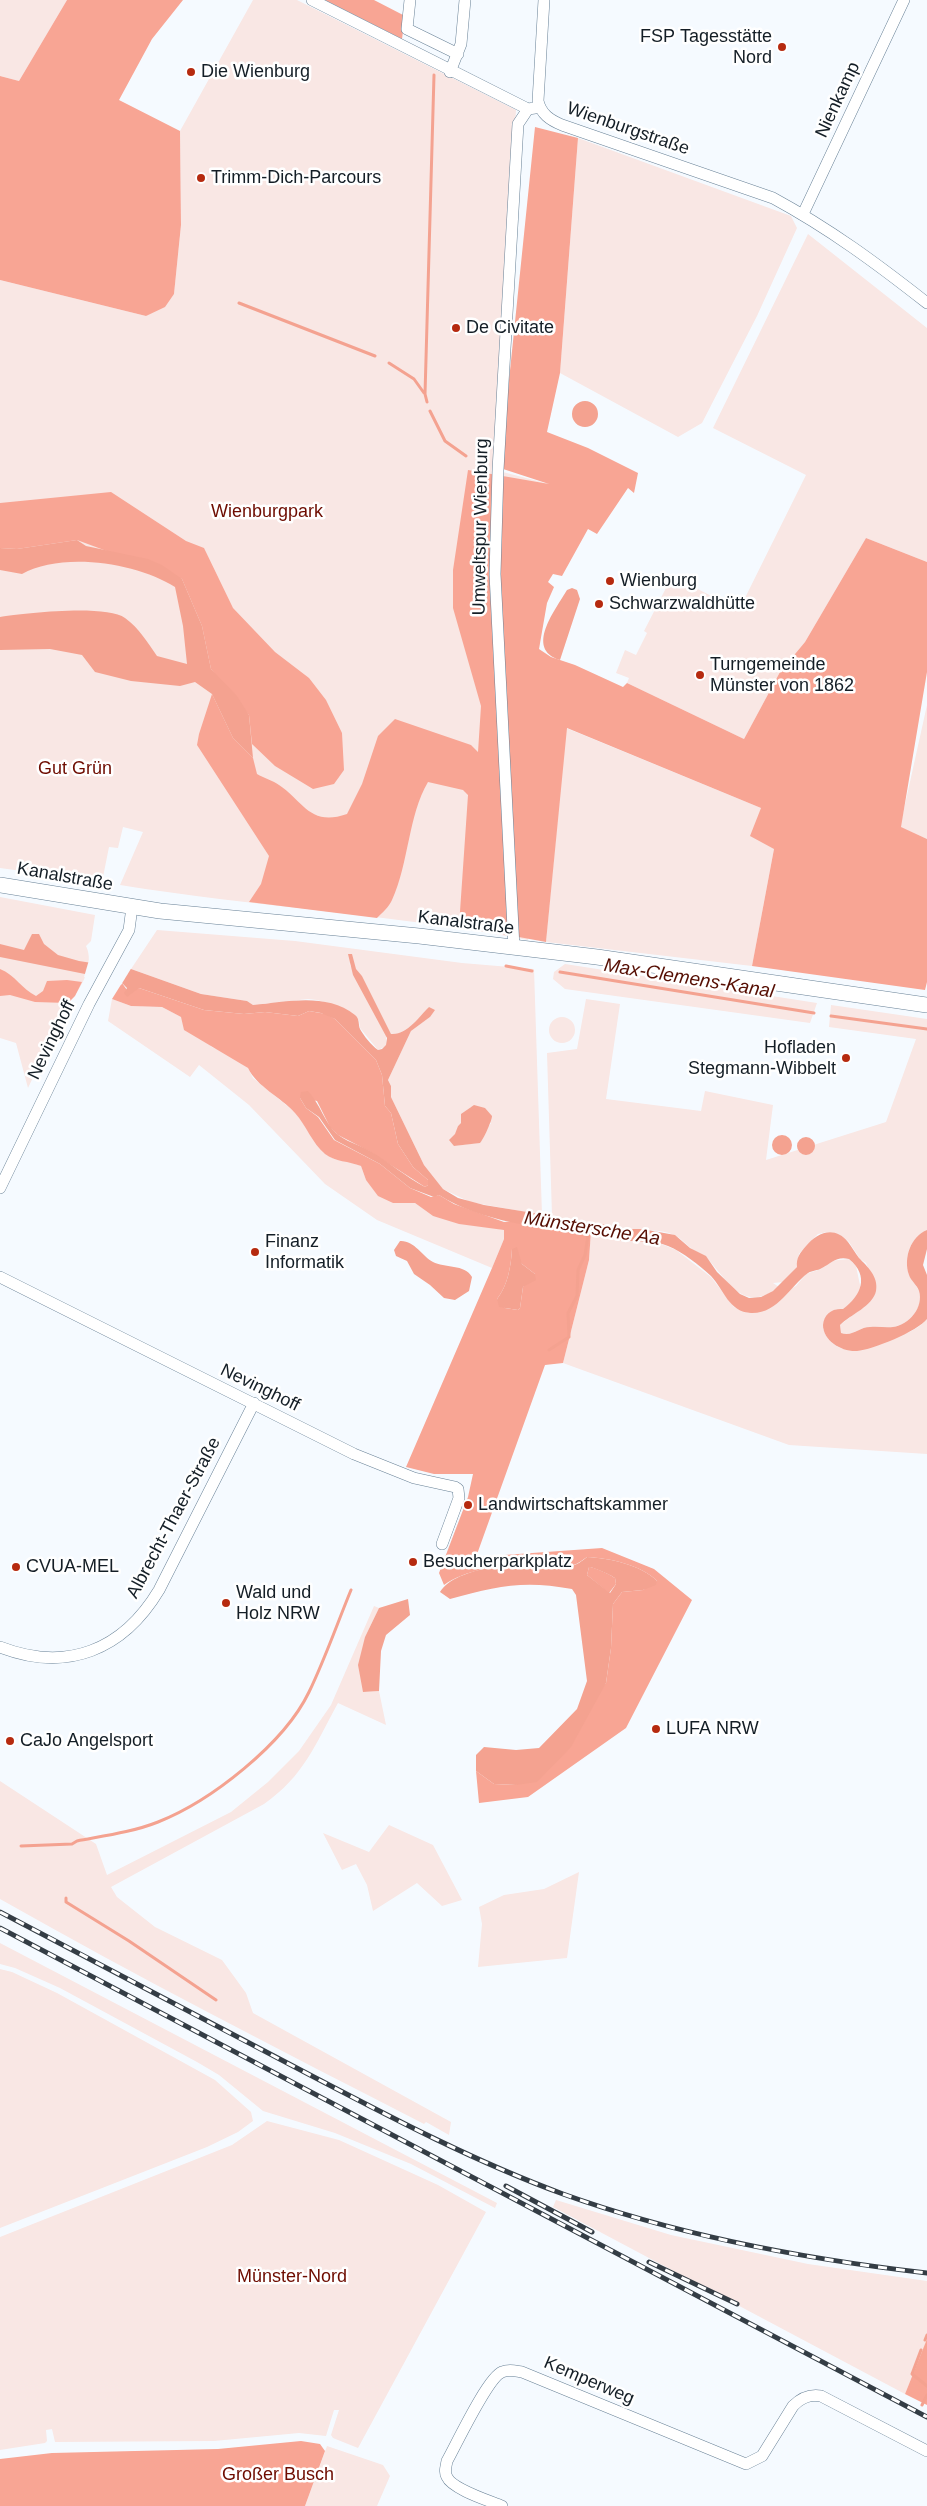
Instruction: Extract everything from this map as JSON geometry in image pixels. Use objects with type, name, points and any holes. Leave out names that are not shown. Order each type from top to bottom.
[{"type":"main road","name":"Kanalstraße","points":[[0,885],[132,907],[294,925],[411,935],[597,957],[927,1005]]},
{"type":"street","name":"Wienburgstraße","points":[[312,0],[450,72],[534,108],[555,122],[751,190],[803,214],[860,250],[927,303]]},
{"type":"street","points":[[410,0],[407,29],[458,54]]},
{"type":"street","points":[[450,72],[458,54],[466,0]]},
{"type":"street","points":[[534,108],[544,0]]},
{"type":"street","name":"Nienkamp","points":[[803,214],[904,0]]},
{"type":"street","name":"Umweltspur Wienburg","points":[[514,948],[498,646],[496,545],[503,370],[518,124],[534,108]]},
{"type":"street","name":"Nevinghoff","points":[[0,1188],[94,995],[129,930],[132,907]]},
{"type":"street","name":"Nevinghoff","points":[[0,1277],[254,1404],[396,1472],[455,1486],[458,1489],[459,1498],[442,1544]]},
{"type":"street","name":"Albrecht-Thaer-Straße","points":[[0,1647],[28,1656],[66,1658],[99,1649],[116,1639],[135,1623],[159,1590],[254,1404]]},
{"type":"street","name":"Kemperweg","points":[[502,2506],[457,2486],[446,2476],[445,2470],[447,2462],[489,2384],[501,2372],[511,2370],[522,2372],[734,2461],[746,2464],[762,2456],[793,2406],[806,2397],[821,2396],[927,2451]]},
{"type":"green space","points":[[0,0],[67,0],[19,81],[0,76]]},
{"type":"green space","points":[[67,0],[183,0],[152,39],[119,100],[180,131],[181,225],[174,294],[165,307],[146,316],[0,280],[0,76],[19,81]]},
{"type":"green space","name":"Wienburgpark","points":[[253,0],[297,0],[516,110],[495,470],[553,485],[539,649],[528,940],[375,917],[171,893],[120,885],[143,832],[123,827],[118,848],[109,847],[102,882],[0,868],[0,280],[146,316],[174,294],[181,225],[180,131]]},
{"type":"green space","points":[[325,0],[374,0],[405,16],[402,39]]},
{"type":"green space","points":[[535,127],[578,138],[560,373],[547,432],[588,448],[638,473],[634,493],[628,488],[597,534],[588,529],[562,576],[553,574],[548,582],[554,587],[547,603],[539,649],[551,657],[575,665],[623,687],[627,683],[744,739],[780,672],[805,642],[866,538],[927,562],[927,672],[901,827],[927,839],[927,982],[925,990],[752,966],[774,849],[750,836],[761,808],[567,728],[546,942],[459,926],[468,795],[463,790],[428,782],[416,810],[398,886],[391,903],[377,918],[249,902],[261,884],[269,856],[197,745],[212,694],[233,738],[253,758],[257,774],[279,785],[308,810],[324,817],[347,814],[362,784],[378,736],[395,719],[471,745],[478,752],[481,706],[453,608],[453,570],[468,470],[549,484],[500,468]]},
{"type":"green space","points":[[578,138],[791,216],[797,228],[757,316],[702,423],[678,437],[560,373]]},
{"type":"green space","points":[[808,234],[927,328],[927,562],[866,538],[805,642],[780,672],[744,739],[627,683],[629,678],[616,673],[625,650],[636,655],[647,633],[644,631],[666,588],[676,578],[739,610],[806,475],[713,428]]},
{"type":"green space","points":[[111,492],[186,541],[204,548],[233,608],[275,652],[309,678],[326,700],[342,733],[344,770],[334,784],[313,789],[275,766],[252,744],[249,715],[211,669],[202,626],[182,579],[77,540],[17,549],[0,548],[0,503]]},
{"type":"green space","points":[[927,705],[927,839],[900,827]]},
{"type":"green space","points":[[566,728],[761,808],[774,849],[752,966],[546,942]]},
{"type":"green space","points":[[0,897],[95,915],[91,941],[86,946],[89,961],[88,969],[78,991],[68,1003],[28,1088],[16,1043],[0,1038]]},
{"type":"green space","points":[[157,930],[295,941],[462,963],[534,969],[542,1215],[470,1202],[443,1189],[424,1165],[391,1097],[391,1086],[388,1080],[411,1031],[430,1017],[429,1007],[408,1028],[391,1034],[362,976],[349,963],[386,1034],[386,1046],[378,1050],[360,1028],[359,1020],[335,1005],[308,999],[253,1005],[247,1001],[201,994],[131,969]],"holes":[[[471,1107],[491,1123],[478,1143],[454,1146],[463,1113]]]},
{"type":"green space","points":[[565,964],[817,1003],[810,1023],[565,989],[553,979],[554,972]]},
{"type":"green space","points":[[0,969],[36,996],[43,991],[47,981],[67,980],[82,982],[75,996],[68,1003],[35,1002],[10,995],[0,996]]},
{"type":"green space","points":[[122,983],[127,990],[139,988],[204,1010],[244,1014],[265,1012],[298,1016],[309,1011],[326,1014],[335,1019],[376,1060],[382,1075],[385,1106],[391,1113],[398,1144],[413,1167],[428,1180],[428,1185],[425,1187],[369,1151],[338,1135],[330,1127],[317,1101],[300,1098],[306,1108],[318,1117],[334,1140],[380,1164],[410,1188],[431,1197],[439,1195],[454,1204],[504,1222],[510,1221],[552,1229],[591,1231],[589,1260],[563,1363],[545,1365],[476,1557],[602,1548],[654,1569],[692,1600],[626,1728],[528,1797],[479,1803],[476,1771],[494,1784],[516,1785],[606,1683],[611,1648],[613,1604],[622,1592],[643,1590],[657,1581],[651,1575],[625,1563],[587,1557],[572,1565],[556,1562],[525,1562],[494,1567],[472,1572],[444,1585],[439,1573],[468,1497],[473,1474],[434,1474],[406,1467],[504,1239],[504,1230],[459,1224],[433,1216],[415,1203],[393,1203],[378,1196],[366,1180],[361,1166],[333,1159],[325,1154],[316,1145],[299,1118],[289,1107],[257,1081],[248,1068],[184,1030],[181,1017],[162,1007],[131,1006],[112,999]],"holes":[[[512,1249],[522,1264],[535,1274],[523,1287],[520,1308],[518,1310],[505,1308],[497,1299],[504,1288],[508,1275]]]},
{"type":"green space","points":[[112,999],[131,1006],[162,1007],[181,1017],[212,1047],[228,1054],[248,1068],[253,1078],[296,1113],[324,1153],[334,1159],[349,1161],[361,1166],[366,1180],[393,1203],[415,1203],[433,1216],[504,1230],[504,1239],[492,1268],[377,1220],[325,1184],[249,1105],[199,1065],[190,1077],[108,1021]]},
{"type":"green space","points":[[586,999],[620,1004],[606,1099],[701,1111],[705,1091],[773,1105],[766,1160],[886,1122],[916,1039],[829,1027],[831,1005],[927,1019],[927,1230],[913,1241],[907,1259],[909,1274],[919,1291],[920,1297],[915,1313],[907,1321],[894,1327],[866,1327],[849,1334],[841,1333],[840,1325],[866,1305],[876,1289],[866,1263],[860,1259],[849,1242],[839,1234],[827,1232],[818,1234],[799,1254],[797,1267],[784,1282],[773,1283],[779,1287],[756,1297],[746,1296],[738,1292],[705,1256],[671,1234],[654,1230],[622,1229],[552,1216],[547,1053],[577,1049]]},
{"type":"green space","points":[[562,1017],[571,1021],[575,1030],[571,1039],[562,1043],[553,1039],[549,1030],[553,1021]]},
{"type":"green space","points":[[591,1231],[623,1241],[659,1243],[676,1250],[711,1277],[734,1307],[748,1313],[796,1286],[806,1274],[821,1269],[829,1261],[849,1259],[856,1266],[861,1290],[855,1300],[843,1309],[836,1309],[823,1329],[836,1346],[852,1350],[871,1346],[905,1334],[915,1329],[927,1319],[927,1454],[789,1445],[563,1363],[589,1260]]},
{"type":"green space","points":[[589,1567],[615,1578],[616,1584],[609,1593],[587,1575]]},
{"type":"green space","points":[[374,1606],[379,1608],[365,1637],[363,1692],[379,1691],[386,1725],[338,1703],[299,1771],[278,1793],[264,1804],[111,1887],[117,1897],[155,1927],[222,1960],[246,1993],[253,2013],[451,2122],[449,2135],[426,2122],[424,2124],[211,2014],[0,1899],[0,1781],[96,1844],[107,1875],[231,1812],[268,1782],[299,1751],[331,1705]]},
{"type":"green space","points":[[389,1825],[433,1845],[462,1900],[442,1906],[417,1883],[373,1911],[367,1885],[356,1864],[342,1870],[323,1833],[369,1852]]},
{"type":"green space","points":[[579,1872],[567,1958],[478,1967],[482,1924],[479,1907],[504,1895],[544,1889]]},
{"type":"green space","points":[[0,1943],[497,2203],[495,2208],[411,2164],[335,2133],[263,2111],[219,2075],[197,2062],[60,1988],[15,1968],[0,1964]]},
{"type":"green space","points":[[0,1969],[12,1972],[57,1993],[215,2080],[251,2112],[253,2121],[238,2132],[207,2147],[0,2228]]},
{"type":"green space","name":"Münster-Nord","points":[[267,2121],[339,2140],[438,2185],[486,2212],[358,2448],[333,2438],[331,2435],[339,2410],[334,2410],[326,2436],[299,2433],[214,2441],[55,2442],[52,2429],[46,2430],[47,2441],[45,2443],[0,2450],[0,2237],[232,2145]]},
{"type":"green space","points":[[556,2200],[671,2235],[808,2264],[927,2281],[927,2340],[905,2394],[553,2207]]},
{"type":"green space","points":[[927,2339],[927,2405],[905,2394]]},
{"type":"green space","name":"Großer Busch","points":[[301,2441],[320,2444],[325,2451],[305,2506],[0,2506],[0,2459],[52,2453],[218,2449]]},
{"type":"green space","points":[[327,2446],[383,2465],[390,2476],[377,2506],[305,2506]]},
{"type":"water","points":[[585,401],[594,405],[598,414],[594,423],[585,427],[576,423],[572,414],[576,405]]},
{"type":"water","points":[[77,540],[86,546],[148,559],[162,565],[182,579],[202,626],[211,669],[237,696],[249,715],[253,758],[233,738],[212,694],[195,682],[180,686],[131,681],[95,672],[82,655],[50,649],[0,650],[0,617],[64,611],[101,611],[125,618],[135,626],[157,656],[187,664],[183,626],[175,587],[141,572],[121,566],[100,563],[58,563],[39,567],[22,574],[0,570],[0,548],[17,549]]},
{"type":"water","points":[[572,588],[577,590],[580,599],[560,660],[550,655],[544,647],[543,638],[556,607],[567,590]]},
{"type":"water","name":"Münstersche Aa","points":[[32,934],[39,934],[44,944],[58,955],[79,961],[131,969],[201,994],[247,1001],[253,1005],[306,1000],[332,1003],[355,1015],[360,1029],[373,1046],[378,1050],[382,1049],[386,1045],[387,1038],[353,975],[348,954],[352,954],[356,969],[362,976],[391,1034],[408,1028],[429,1007],[435,1010],[430,1017],[411,1031],[388,1080],[391,1086],[391,1097],[424,1165],[443,1189],[458,1198],[484,1205],[552,1216],[566,1221],[598,1223],[622,1229],[642,1229],[675,1235],[690,1248],[706,1256],[717,1272],[740,1294],[749,1298],[761,1297],[773,1291],[797,1267],[800,1253],[815,1237],[831,1232],[837,1234],[848,1242],[869,1268],[876,1281],[876,1291],[871,1301],[840,1325],[841,1333],[845,1334],[853,1333],[866,1327],[899,1326],[914,1314],[920,1297],[919,1291],[911,1279],[907,1268],[908,1255],[913,1242],[921,1233],[927,1230],[927,1249],[923,1265],[927,1275],[927,1319],[914,1329],[883,1344],[864,1350],[845,1350],[830,1341],[826,1336],[823,1325],[829,1313],[843,1309],[849,1304],[861,1285],[856,1265],[849,1259],[837,1259],[820,1269],[808,1273],[769,1309],[760,1312],[743,1312],[732,1305],[711,1276],[691,1259],[668,1246],[651,1242],[623,1241],[594,1232],[552,1229],[492,1218],[455,1204],[439,1195],[434,1197],[410,1188],[380,1164],[335,1140],[319,1117],[306,1108],[300,1098],[301,1092],[308,1091],[332,1129],[339,1136],[370,1151],[425,1187],[428,1185],[428,1180],[413,1167],[398,1144],[391,1113],[385,1106],[382,1075],[376,1060],[335,1019],[321,1013],[309,1011],[298,1016],[265,1012],[244,1014],[204,1010],[139,988],[127,997],[124,993],[127,988],[120,981],[0,957],[0,944],[24,950]]},
{"type":"water","points":[[474,1105],[485,1108],[492,1116],[491,1122],[480,1143],[454,1146],[449,1140],[461,1123],[461,1114]]},
{"type":"water","points":[[782,1135],[789,1138],[792,1145],[789,1152],[782,1155],[775,1152],[772,1145],[775,1138]]},
{"type":"water","points":[[806,1137],[812,1140],[815,1146],[812,1152],[806,1155],[800,1152],[797,1146],[800,1140]]},
{"type":"water","points":[[400,1241],[410,1243],[433,1262],[459,1268],[469,1273],[472,1277],[469,1291],[455,1300],[444,1298],[414,1274],[407,1261],[396,1256],[394,1250]]},
{"type":"water","points":[[517,1247],[522,1264],[535,1274],[536,1280],[523,1287],[520,1308],[518,1310],[499,1307],[497,1299],[504,1288],[508,1275],[512,1249]]},
{"type":"water","points":[[587,1557],[625,1563],[651,1575],[657,1581],[656,1585],[643,1590],[622,1592],[613,1604],[611,1648],[606,1683],[571,1747],[537,1782],[516,1785],[494,1784],[476,1771],[476,1755],[484,1747],[516,1750],[539,1748],[577,1709],[587,1681],[576,1595],[572,1589],[539,1585],[496,1588],[450,1599],[440,1592],[448,1583],[460,1576],[475,1571],[525,1563],[552,1562],[571,1566]],"holes":[[[589,1567],[615,1578],[616,1584],[610,1593],[587,1575]]]},
{"type":"water","points":[[408,1599],[410,1615],[386,1635],[381,1651],[379,1691],[363,1692],[358,1665],[365,1637],[379,1608]]},
{"type":"pier","points":[[89,960],[132,967],[121,985],[84,977]]},
{"type":"waterway","points":[[427,402],[425,394],[434,75]]},
{"type":"waterway","points":[[239,303],[375,356]]},
{"type":"waterway","points":[[389,363],[414,379],[424,393]]},
{"type":"waterway","points":[[430,411],[445,441],[466,456]]},
{"type":"waterway","name":"Max-Clemens-Kanal","points":[[506,966],[532,971]]},
{"type":"waterway","name":"Max-Clemens-Kanal","points":[[560,972],[814,1013]]},
{"type":"waterway","name":"Max-Clemens-Kanal","points":[[831,1016],[927,1029]]},
{"type":"waterway","name":"Münstersche Aa","points":[[549,1350],[569,1337],[568,1313],[577,1296],[578,1270],[585,1255],[589,1229]]},
{"type":"waterway","points":[[21,1846],[72,1844],[77,1841],[118,1833],[158,1822],[179,1813],[244,1769],[298,1712],[315,1680],[351,1590]]},
{"type":"waterway","points":[[66,1898],[66,1902],[129,1941],[216,2000]]},
{"type":"waterway","points":[[925,2340],[927,2335]]},
{"type":"waterway","points":[[921,2350],[912,2374],[927,2386]]},
{"type":"waterway","points":[[922,2405],[927,2395]]},
{"type":"railway","points":[[0,1912],[405,2124],[531,2182],[607,2209],[697,2234],[835,2261],[927,2273]]},
{"type":"railway","points":[[0,1928],[927,2417]]},
{"type":"railway","points":[[506,2186],[592,2232]]},
{"type":"railway","points":[[649,2262],[737,2304]]},
{"type":"place","name":"FSP Tagesstätte Nord","points":[[782,47]]},
{"type":"place","name":"Die Wienburg","points":[[191,72]]},
{"type":"place","name":"Trimm-Dich-Parcours","points":[[201,178]]},
{"type":"place","name":"De Civitate","points":[[456,328]]},
{"type":"place","name":"Wienburg","points":[[610,581]]},
{"type":"place","name":"Schwarzwaldhütte","points":[[599,604]]},
{"type":"place","name":"Turngemeinde Münster von 1862","points":[[700,675]]},
{"type":"place","name":"Hofladen Stegmann-Wibbelt","points":[[846,1058]]},
{"type":"place","name":"Finanz Informatik","points":[[255,1252]]},
{"type":"place","name":"Landwirtschaftskammer","points":[[468,1505]]},
{"type":"place","name":"Besucherparkplatz","points":[[413,1562]]},
{"type":"place","name":"CVUA-MEL","points":[[16,1567]]},
{"type":"place","name":"Wald und Holz NRW","points":[[226,1603]]},
{"type":"place","name":"LUFA NRW","points":[[656,1729]]},
{"type":"place","name":"CaJo Angelsport","points":[[10,1741]]},
{"type":"park label","name":"Gut Grün","points":[[75,769]]}]
